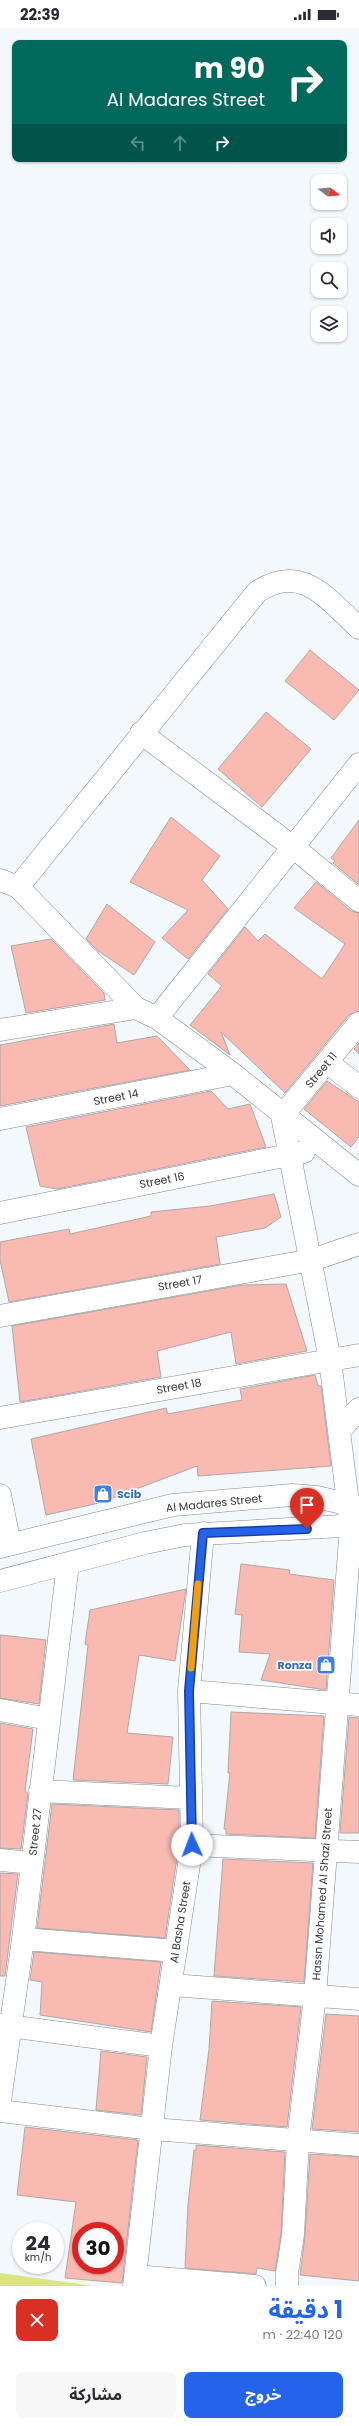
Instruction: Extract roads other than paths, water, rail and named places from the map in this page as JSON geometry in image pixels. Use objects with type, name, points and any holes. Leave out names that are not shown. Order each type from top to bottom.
[{"type":"street","points":[[359,628],[314,588],[300,581],[285,580],[270,584],[257,592],[141,733],[9,884],[136,1008],[157,1018],[232,1074],[282,1116],[359,1175]]},
{"type":"street","points":[[141,733],[293,847],[359,901]]},
{"type":"street","points":[[157,1018],[359,764]]},
{"type":"street","points":[[0,1030],[136,1008]]},
{"type":"street","name":"Street 11","points":[[282,1116],[328,1063],[359,1023]]},
{"type":"street","points":[[328,1063],[359,1087]]},
{"type":"street","name":"Street 14","points":[[0,1119],[232,1074]]},
{"type":"street","name":"Hassn Mohamed Al Shazi Street","points":[[282,1116],[312,1260],[330,1360],[354,1515],[337,1703],[315,1996],[298,2141],[293,2235],[287,2273],[287,2286]]},
{"type":"street","name":"Street 16","points":[[0,1213],[325,1148]]},
{"type":"street","name":"Street 17","points":[[0,1316],[312,1260],[359,1244]]},
{"type":"street","name":"Street 18","points":[[0,1418],[359,1355]]},
{"type":"street","points":[[340,1430],[359,1409]]},
{"type":"street","points":[[0,1496],[5,1546]]},
{"type":"street","name":"Al Madares Street","points":[[5,1546],[173,1505],[292,1496],[317,1497],[354,1515]]},
{"type":"street","points":[[0,1581],[145,1543],[203,1533],[298,1530],[354,1515]]},
{"type":"street","name":"Al Basha Street","points":[[134,2281],[161,2046],[192,1845],[189,1691],[203,1533]]},
{"type":"street","name":"Street 27","points":[[0,2100],[5,2026],[23,1938],[68,1564]]},
{"type":"street","points":[[189,1691],[359,1705]]},
{"type":"street","points":[[0,1710],[49,1719]]},
{"type":"street","points":[[40,1791],[190,1798]]},
{"type":"street","points":[[192,1845],[326,1849],[359,1852]]},
{"type":"street","points":[[0,1860],[32,1863]]},
{"type":"street","points":[[23,1938],[176,1951]]},
{"type":"street","points":[[171,1985],[359,1999]]},
{"type":"street","points":[[5,2026],[161,2046]]},
{"type":"street","points":[[0,2111],[152,2129],[359,2145]]},
{"type":"street","points":[[134,2281],[255,2286]]},
{"type":"place","name":"Scib","points":[[103,1494]]},
{"type":"place","name":"Ronza","points":[[326,1665]]}]
